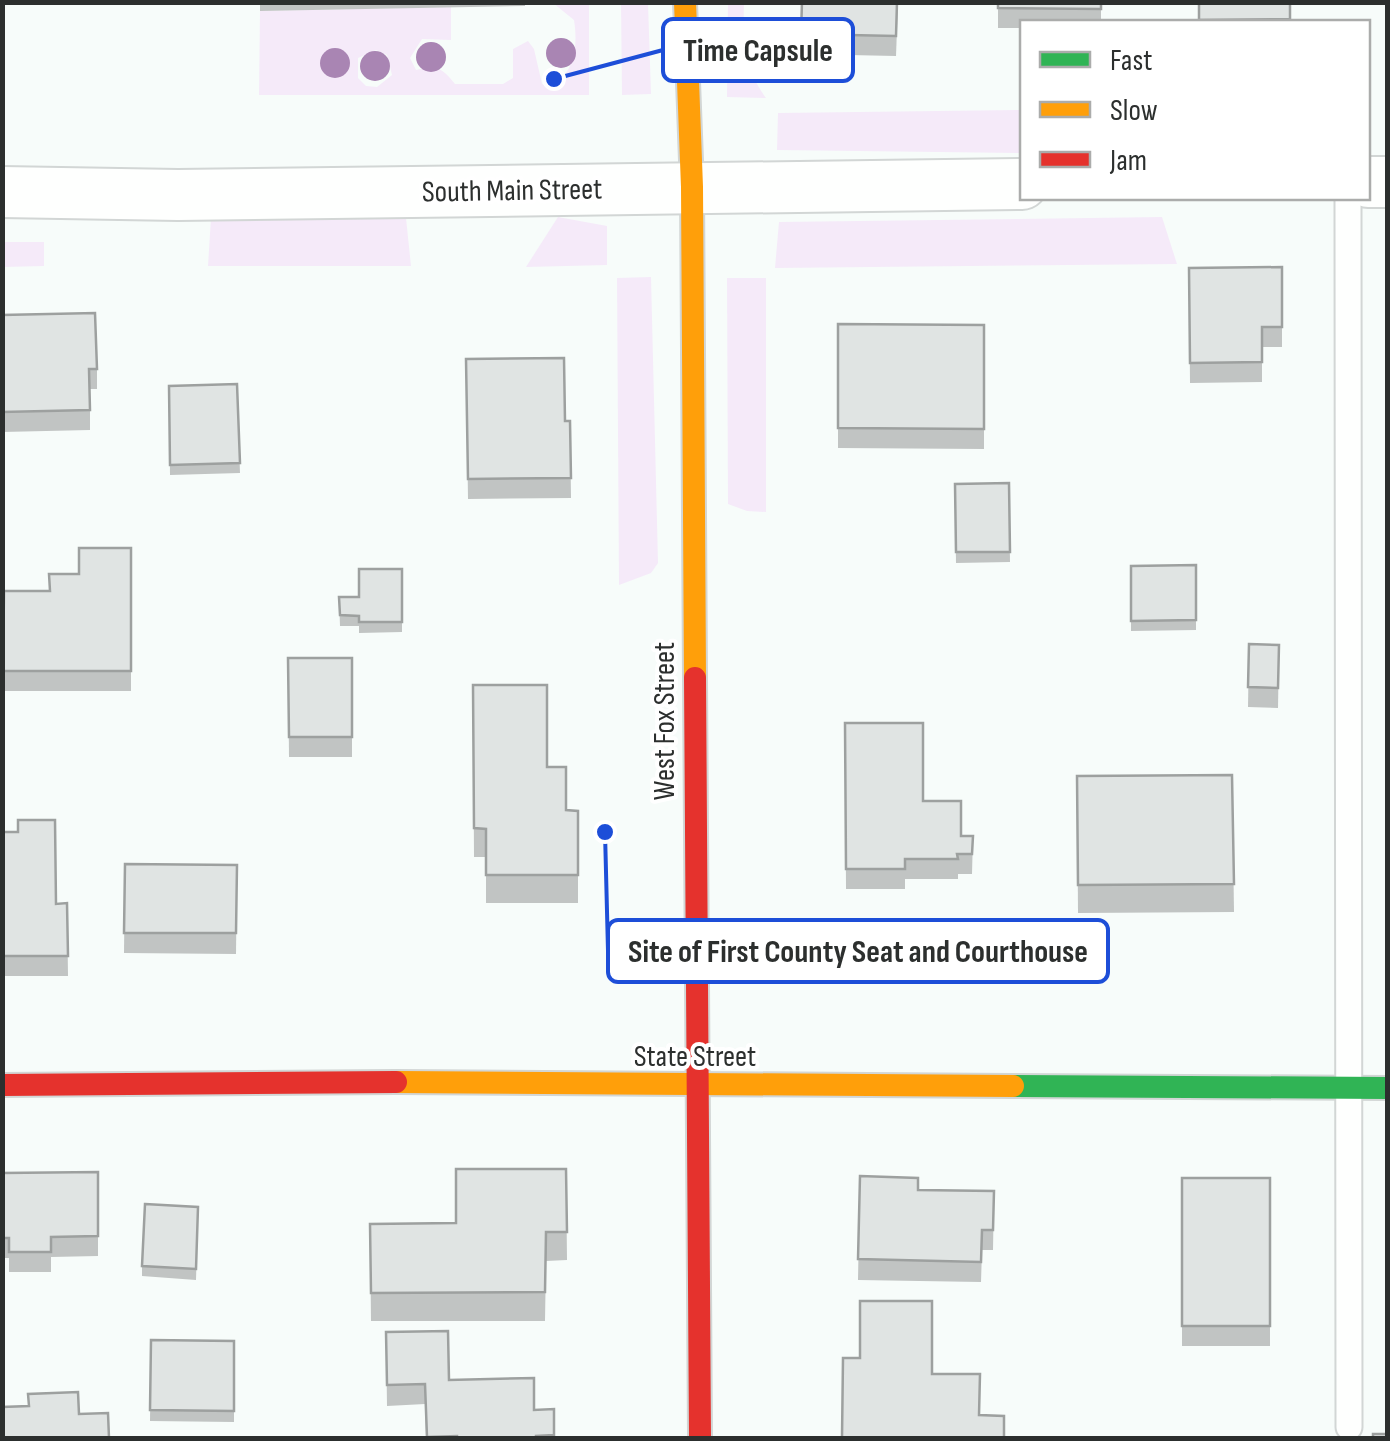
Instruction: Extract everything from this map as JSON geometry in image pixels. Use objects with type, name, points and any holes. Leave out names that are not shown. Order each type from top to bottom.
[{"type":"street","name":"West Fox Street","points":[[685,2],[692,187],[700,1438]]},
{"type":"street","name":"South Main Street","points":[[2,192],[178,194],[1020,184]]},
{"type":"street","name":"State Street","points":[[2,1085],[428,1082],[1388,1088]]},
{"type":"lane","points":[[1348,200],[1349,1427]]},
{"type":"shaded area","points":[[553,3],[589,3],[589,95],[259,95],[260,11],[451,7],[451,40],[422,39],[410,58],[416,70],[439,69],[455,84],[503,84],[513,78],[513,49],[528,41],[534,49],[542,84],[552,86],[566,73],[573,57],[574,20]],"holes":[[[376,50],[387,55],[392,75],[377,87],[366,86],[358,78],[358,58]]]},
{"type":"shaded area","points":[[621,3],[648,3],[651,94],[622,95]]},
{"type":"shaded area","points":[[728,3],[744,3],[746,53],[766,98],[727,97]]},
{"type":"shaded area","points":[[1020,110],[1020,153],[777,150],[778,113]]},
{"type":"shaded area","points":[[558,217],[607,226],[607,265],[526,267]]},
{"type":"shaded area","points":[[1162,217],[1177,264],[775,268],[779,222]]},
{"type":"shaded area","points":[[211,218],[406,218],[411,266],[208,266]]},
{"type":"shaded area","points":[[3,242],[44,242],[44,266],[3,267]]},
{"type":"shaded area","points":[[651,277],[658,563],[651,573],[619,585],[617,278]]},
{"type":"shaded area","points":[[727,278],[766,278],[766,512],[728,504]]},
{"type":"building","points":[[802,2],[897,2],[896,36],[801,34]]},
{"type":"building","points":[[998,2],[1101,2],[1101,9],[998,8]]},
{"type":"building","points":[[1199,2],[1290,2],[1290,19],[1199,20]]},
{"type":"building","points":[[1282,267],[1282,327],[1262,327],[1262,362],[1190,363],[1189,268]]},
{"type":"building","points":[[95,313],[97,369],[89,369],[90,410],[2,412],[2,315]]},
{"type":"building","points":[[838,324],[984,325],[984,429],[838,428]]},
{"type":"building","points":[[564,358],[571,478],[468,479],[466,359]]},
{"type":"building","points":[[237,384],[240,463],[170,465],[169,386]]},
{"type":"building","points":[[1009,483],[1010,552],[956,552],[955,484]]},
{"type":"building","points":[[79,548],[131,548],[131,671],[3,671],[4,591],[50,591],[49,574],[79,574]]},
{"type":"building","points":[[1196,565],[1196,620],[1131,621],[1131,566]]},
{"type":"building","points":[[359,569],[402,569],[402,622],[359,622],[359,616],[340,615],[339,597],[359,597]]},
{"type":"building","points":[[1249,644],[1279,645],[1278,688],[1248,687]]},
{"type":"building","points":[[288,658],[352,658],[352,737],[289,737]]},
{"type":"building","points":[[473,685],[547,685],[547,767],[566,767],[566,810],[578,811],[578,875],[486,875],[486,829],[474,828]]},
{"type":"building","points":[[845,723],[923,723],[923,801],[961,801],[961,836],[973,836],[972,854],[957,854],[958,859],[905,859],[905,869],[846,869]]},
{"type":"building","points":[[1232,775],[1234,884],[1078,885],[1077,776]]},
{"type":"building","points":[[18,820],[55,820],[56,904],[67,903],[68,956],[2,956],[2,832],[18,832]]},
{"type":"building","points":[[125,864],[237,865],[236,933],[124,933]]},
{"type":"building","points":[[456,1169],[566,1169],[567,1232],[546,1232],[545,1292],[371,1293],[370,1224],[456,1223]]},
{"type":"building","points":[[98,1172],[98,1236],[51,1237],[51,1252],[9,1252],[9,1238],[2,1238],[2,1173]]},
{"type":"building","points":[[860,1176],[918,1178],[918,1190],[994,1191],[993,1230],[982,1230],[981,1262],[858,1259]]},
{"type":"building","points":[[1182,1178],[1270,1178],[1270,1326],[1182,1326]]},
{"type":"building","points":[[145,1204],[198,1207],[196,1269],[142,1266]]},
{"type":"building","points":[[860,1301],[932,1301],[932,1374],[980,1374],[979,1415],[1004,1416],[1004,1438],[842,1438],[843,1358],[860,1358]]},
{"type":"building","points":[[448,1331],[449,1380],[534,1378],[534,1410],[554,1409],[554,1435],[427,1437],[425,1384],[387,1385],[386,1332]]},
{"type":"building","points":[[151,1340],[234,1341],[234,1411],[150,1410]]},
{"type":"building","points":[[78,1392],[79,1414],[108,1413],[109,1438],[2,1438],[2,1407],[29,1406],[28,1394]]},
{"type":"traffic: fast","points":[[1013,1086],[1388,1088]]},
{"type":"traffic: slow","points":[[685,2],[692,187],[695,678]]},
{"type":"traffic: slow","points":[[396,1082],[1013,1086]]},
{"type":"traffic: jam","points":[[695,678],[700,1438]]},
{"type":"traffic: jam","points":[[2,1085],[396,1082]]},
{"type":"place","name":"Time Capsule","points":[[554,79]]},
{"type":"place","name":"Site of First County Seat and Courthouse","points":[[605,832]]}]
